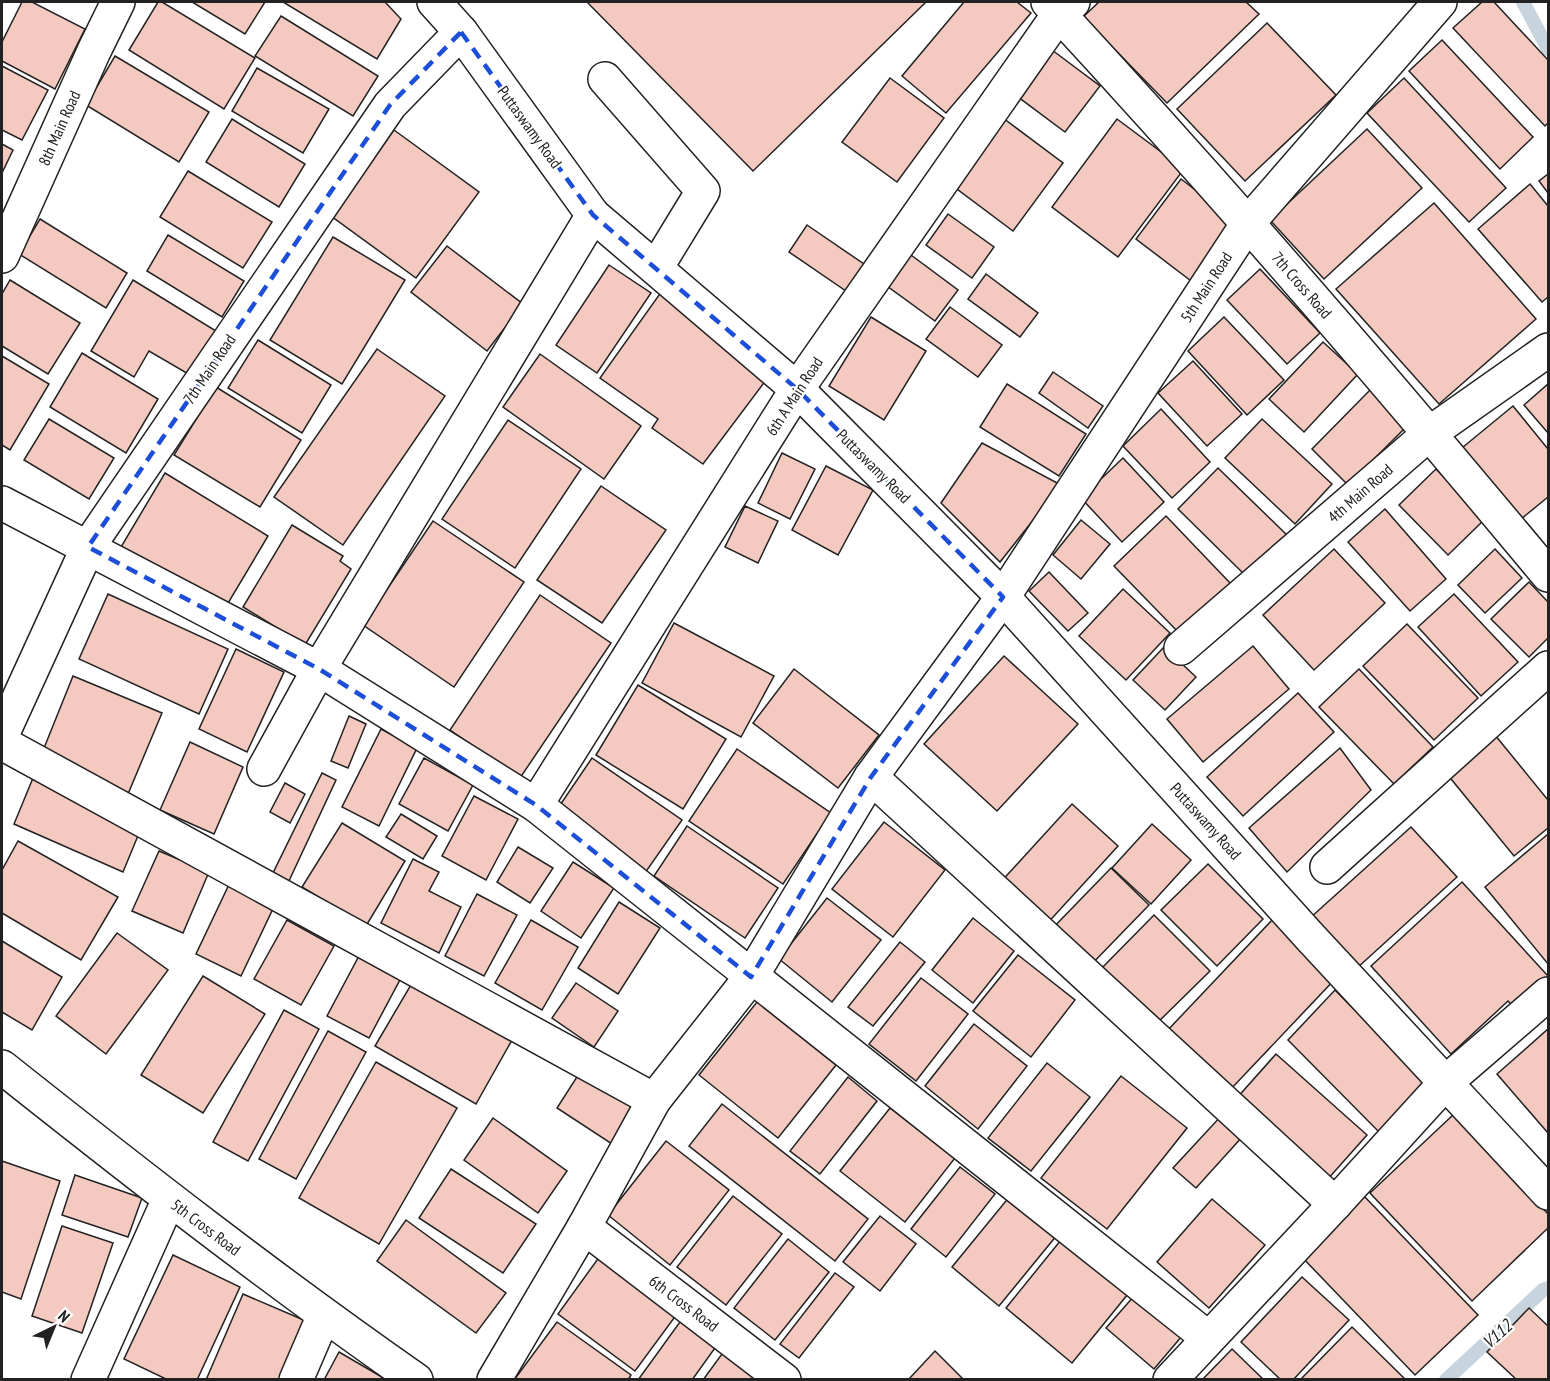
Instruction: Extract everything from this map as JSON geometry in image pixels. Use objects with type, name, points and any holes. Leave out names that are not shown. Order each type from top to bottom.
[{"type":"street","name":"8th Main Road","points":[[2,256],[118,2]]},
{"type":"street","name":"Puttaswamy Road","points":[[434,2],[461,32],[593,214],[797,389],[1003,597],[1311,938],[1446,1082]]},
{"type":"street","name":"5th Main Road","points":[[494,1380],[584,1227],[654,1100],[751,978],[871,777],[1003,597],[1248,223],[1440,2]]},
{"type":"street","name":"7th Cross Road","points":[[1060,6],[1430,433],[1548,575]]},
{"type":"street","name":"6th A Main Road","points":[[536,806],[797,389],[1060,6]]},
{"type":"street","name":"7th Main Road","points":[[2,735],[88,547],[390,105],[461,32]]},
{"type":"street","points":[[605,79],[703,191],[656,268]]},
{"type":"street","points":[[264,770],[319,669],[593,214]]},
{"type":"street","name":"4th Main Road","points":[[1181,648],[1430,433],[1548,350]]},
{"type":"street","points":[[2,502],[319,669],[536,806],[1208,1338]]},
{"type":"street","points":[[1327,867],[1548,668]]},
{"type":"street","points":[[2,743],[654,1100]]},
{"type":"street","points":[[871,777],[1335,1204]]},
{"type":"street","points":[[1170,1380],[1446,1082],[1548,994]]},
{"type":"street","name":"5th Cross Road","points":[[2,1067],[168,1199],[416,1380]]},
{"type":"street","points":[[1446,1082],[1548,1193]]},
{"type":"street","points":[[88,1380],[168,1199]]},
{"type":"street","name":"6th Cross Road","points":[[584,1227],[784,1380]]},
{"type":"street","points":[[296,1380],[324,1315]]},
{"type":"highlighted area","points":[[461,32],[593,215],[797,389],[1003,597],[871,777],[751,977],[536,805],[319,669],[88,547],[390,105]]},
{"type":"building","points":[[22,2],[32,2],[85,29],[55,89],[2,61],[2,42]]},
{"type":"building","points":[[158,2],[162,2],[255,58],[224,109],[129,50]]},
{"type":"building","points":[[192,2],[265,2],[245,34]]},
{"type":"building","points":[[283,2],[385,2],[401,19],[377,59]]},
{"type":"building","points":[[587,2],[926,2],[753,171]]},
{"type":"building","points":[[964,2],[1017,2],[1031,13],[946,113],[902,76]]},
{"type":"building","points":[[1099,2],[1246,2],[1259,14],[1167,103],[1083,17]]},
{"type":"building","points":[[1482,2],[1494,2],[1548,60],[1548,123],[1545,126],[1453,28]]},
{"type":"building","points":[[281,16],[378,76],[353,116],[255,56]]},
{"type":"building","points":[[1267,23],[1336,95],[1245,181],[1177,109]]},
{"type":"building","points":[[1442,40],[1533,137],[1500,169],[1409,71]]},
{"type":"building","points":[[1044,44],[1100,86],[1065,132],[1010,91]]},
{"type":"building","points":[[115,56],[209,112],[179,162],[86,105]]},
{"type":"building","points":[[2,66],[48,90],[22,140],[2,130]]},
{"type":"building","points":[[257,68],[329,109],[303,153],[232,111]]},
{"type":"building","points":[[890,78],[944,118],[897,182],[842,142]]},
{"type":"building","points":[[1404,78],[1506,188],[1469,222],[1367,113]]},
{"type":"building","points":[[999,115],[1063,163],[1013,231],[949,183]]},
{"type":"building","points":[[232,119],[305,164],[279,207],[206,162]]},
{"type":"building","points":[[1117,119],[1184,169],[1118,257],[1052,207]]},
{"type":"building","points":[[1367,129],[1422,188],[1324,279],[1270,220]]},
{"type":"building","points":[[394,130],[479,192],[416,278],[331,216]]},
{"type":"building","points":[[2,144],[13,150],[2,173]]},
{"type":"building","points":[[188,171],[272,222],[243,268],[160,217]]},
{"type":"building","points":[[1548,174],[1548,193],[1539,181]]},
{"type":"building","points":[[1181,179],[1240,224],[1195,284],[1136,239]]},
{"type":"building","points":[[1530,184],[1548,206],[1548,297],[1542,302],[1478,229]]},
{"type":"building","points":[[1434,203],[1536,319],[1439,404],[1336,289]]},
{"type":"building","points":[[948,214],[994,247],[972,278],[926,245]]},
{"type":"building","points":[[40,219],[127,273],[106,308],[19,254]]},
{"type":"building","points":[[807,225],[864,264],[846,291],[789,252]]},
{"type":"building","points":[[168,235],[244,281],[222,317],[147,271]]},
{"type":"building","points":[[333,237],[405,280],[342,384],[270,340]]},
{"type":"building","points":[[447,246],[523,304],[487,351],[411,292]]},
{"type":"building","points":[[911,255],[958,290],[935,321],[887,286]]},
{"type":"building","points":[[609,265],[651,293],[597,373],[556,345]]},
{"type":"building","points":[[1260,269],[1320,333],[1287,364],[1227,300]]},
{"type":"building","points":[[986,274],[1038,313],[1020,337],[968,299]]},
{"type":"building","points":[[10,280],[80,323],[48,374],[2,346],[2,294]]},
{"type":"building","points":[[133,280],[216,331],[190,375],[149,351],[134,377],[91,351]]},
{"type":"building","points":[[664,288],[766,380],[703,464],[652,428],[658,419],[600,378]]},
{"type":"building","points":[[950,307],[1002,345],[978,377],[926,339]]},
{"type":"building","points":[[871,317],[926,351],[884,420],[829,386]]},
{"type":"building","points":[[1224,317],[1284,380],[1247,415],[1188,351]]},
{"type":"building","points":[[258,340],[331,385],[302,433],[228,388]]},
{"type":"building","points":[[1323,342],[1358,374],[1304,432],[1269,399]]},
{"type":"building","points":[[377,349],[445,396],[343,545],[274,497]]},
{"type":"building","points":[[82,353],[158,399],[126,453],[50,407]]},
{"type":"building","points":[[540,354],[641,426],[604,479],[503,407]]},
{"type":"building","points":[[2,356],[49,384],[10,450],[2,445]]},
{"type":"building","points":[[1193,361],[1242,414],[1207,446],[1158,393]]},
{"type":"building","points":[[1053,372],[1103,406],[1088,428],[1039,393]]},
{"type":"building","points":[[1007,384],[1086,434],[1059,476],[980,427]]},
{"type":"building","points":[[1548,384],[1548,433],[1524,405]]},
{"type":"building","points":[[216,387],[301,440],[260,507],[174,455]]},
{"type":"building","points":[[1372,388],[1409,424],[1348,485],[1312,449]]},
{"type":"building","points":[[1513,406],[1548,449],[1548,497],[1515,524],[1457,452]]},
{"type":"building","points":[[1161,409],[1210,462],[1172,498],[1123,446]]},
{"type":"building","points":[[49,419],[114,458],[89,499],[24,460]]},
{"type":"building","points":[[1262,419],[1332,484],[1295,524],[1225,458]]},
{"type":"building","points":[[508,420],[581,469],[515,568],[442,519]]},
{"type":"building","points":[[982,443],[1061,485],[1000,562],[941,503]]},
{"type":"building","points":[[782,453],[815,469],[790,519],[758,503]]},
{"type":"building","points":[[1123,458],[1164,502],[1122,542],[1081,498]]},
{"type":"building","points":[[826,466],[873,490],[838,555],[792,530]]},
{"type":"building","points":[[1218,468],[1289,537],[1248,578],[1178,509]]},
{"type":"building","points":[[1436,469],[1485,519],[1448,555],[1399,505]]},
{"type":"building","points":[[165,473],[268,536],[224,610],[121,547]]},
{"type":"building","points":[[601,486],[666,530],[602,623],[537,580]]},
{"type":"building","points":[[745,506],[778,521],[758,563],[725,547]]},
{"type":"building","points":[[1385,509],[1446,579],[1410,611],[1348,542]]},
{"type":"building","points":[[1166,516],[1231,584],[1180,634],[1114,566]]},
{"type":"building","points":[[1081,520],[1110,544],[1081,579],[1053,555]]},
{"type":"building","points":[[433,521],[524,582],[454,687],[363,625]]},
{"type":"building","points":[[292,525],[343,556],[340,561],[351,569],[305,645],[243,607]]},
{"type":"building","points":[[1334,549],[1385,603],[1314,670],[1263,615]]},
{"type":"building","points":[[1495,549],[1522,578],[1485,613],[1458,585]]},
{"type":"building","points":[[1049,572],[1088,613],[1068,631],[1029,591]]},
{"type":"building","points":[[1529,582],[1548,602],[1548,638],[1529,657],[1491,619]]},
{"type":"building","points":[[1123,589],[1170,633],[1126,680],[1079,636]]},
{"type":"building","points":[[108,594],[228,649],[199,714],[79,659]]},
{"type":"building","points":[[1454,594],[1518,662],[1481,696],[1418,627]]},
{"type":"building","points":[[540,595],[611,643],[520,778],[450,730]]},
{"type":"building","points":[[674,623],[774,676],[741,737],[642,683]]},
{"type":"building","points":[[1407,624],[1478,698],[1434,740],[1363,666]]},
{"type":"building","points":[[1253,646],[1289,689],[1203,762],[1167,719]]},
{"type":"building","points":[[1164,647],[1196,677],[1165,710],[1133,680]]},
{"type":"building","points":[[236,649],[284,672],[247,752],[199,729]]},
{"type":"building","points":[[1004,656],[1078,724],[997,811],[924,744]]},
{"type":"building","points":[[794,669],[879,735],[838,788],[753,723]]},
{"type":"building","points":[[1359,669],[1433,747],[1394,784],[1319,707]]},
{"type":"building","points":[[73,676],[162,713],[128,794],[40,758]]},
{"type":"building","points":[[638,685],[726,739],[683,809],[596,755]]},
{"type":"building","points":[[1298,693],[1334,732],[1243,816],[1207,777]]},
{"type":"building","points":[[349,716],[366,724],[348,768],[331,761]]},
{"type":"building","points":[[381,729],[417,748],[379,826],[342,807]]},
{"type":"building","points":[[1495,735],[1548,800],[1548,828],[1514,856],[1447,774]]},
{"type":"building","points":[[190,742],[243,767],[214,834],[160,810]]},
{"type":"building","points":[[1340,748],[1371,790],[1287,872],[1249,828]]},
{"type":"building","points":[[737,749],[831,813],[783,884],[689,821]]},
{"type":"building","points":[[424,758],[473,785],[448,831],[399,804]]},
{"type":"building","points":[[592,758],[682,820],[645,873],[556,811]]},
{"type":"building","points":[[322,773],[336,780],[288,883],[272,875]]},
{"type":"building","points":[[33,778],[142,826],[123,872],[14,824]]},
{"type":"building","points":[[285,783],[305,794],[290,823],[270,812]]},
{"type":"building","points":[[474,796],[518,819],[486,880],[442,856]]},
{"type":"building","points":[[1072,804],[1118,846],[1044,927],[998,885]]},
{"type":"building","points":[[401,814],[437,836],[423,859],[386,837]]},
{"type":"building","points":[[884,822],[945,870],[893,937],[832,889]]},
{"type":"building","points":[[342,823],[405,861],[366,926],[302,887]]},
{"type":"building","points":[[1152,824],[1191,860],[1151,904],[1112,868]]},
{"type":"building","points":[[687,826],[778,888],[745,938],[654,876]]},
{"type":"building","points":[[1411,827],[1457,877],[1356,969],[1310,918]]},
{"type":"building","points":[[1548,834],[1548,964],[1485,887]]},
{"type":"building","points":[[18,841],[118,897],[81,960],[2,913],[2,870]]},
{"type":"building","points":[[518,847],[553,868],[530,903],[497,882]]},
{"type":"building","points":[[159,851],[209,872],[183,933],[132,911]]},
{"type":"building","points":[[413,859],[439,872],[429,891],[461,907],[439,953],[381,923]]},
{"type":"building","points":[[573,862],[614,888],[581,938],[541,911]]},
{"type":"building","points":[[1208,864],[1263,919],[1217,966],[1161,910]]},
{"type":"building","points":[[1111,868],[1149,905],[1086,970],[1048,933]]},
{"type":"building","points":[[234,874],[279,896],[241,976],[196,954]]},
{"type":"building","points":[[1462,882],[1548,976],[1548,981],[1517,1010],[1508,1001],[1451,1054],[1371,966]]},
{"type":"building","points":[[477,894],[517,915],[484,976],[445,956]]},
{"type":"building","points":[[827,898],[881,940],[832,1002],[779,959]]},
{"type":"building","points":[[619,902],[660,928],[618,994],[578,968]]},
{"type":"building","points":[[1154,915],[1210,971],[1152,1028],[1097,973]]},
{"type":"building","points":[[973,918],[1014,951],[973,1003],[932,970]]},
{"type":"building","points":[[1274,918],[1337,977],[1229,1091],[1166,1032]]},
{"type":"building","points":[[287,920],[334,946],[301,1005],[254,979]]},
{"type":"building","points":[[531,920],[578,947],[542,1010],[495,983]]},
{"type":"building","points":[[117,933],[168,970],[106,1054],[56,1016]]},
{"type":"building","points":[[2,941],[62,977],[32,1030],[2,1012]]},
{"type":"building","points":[[900,942],[925,962],[873,1026],[848,1007]]},
{"type":"building","points":[[360,954],[402,976],[369,1038],[327,1016]]},
{"type":"building","points":[[1018,955],[1075,1000],[1031,1057],[973,1011]]},
{"type":"building","points":[[203,976],[265,1014],[203,1113],[141,1075]]},
{"type":"building","points":[[921,978],[968,1014],[916,1081],[869,1044]]},
{"type":"building","points":[[412,983],[512,1040],[476,1104],[375,1046]]},
{"type":"building","points":[[576,983],[618,1011],[594,1047],[552,1018]]},
{"type":"building","points":[[1335,990],[1425,1081],[1379,1132],[1288,1040]]},
{"type":"building","points":[[757,1002],[836,1065],[778,1138],[699,1075]]},
{"type":"building","points":[[284,1010],[319,1029],[248,1161],[213,1142]]},
{"type":"building","points":[[974,1024],[1027,1066],[978,1129],[925,1086]]},
{"type":"building","points":[[1548,1029],[1548,1133],[1497,1074]]},
{"type":"building","points":[[328,1031],[366,1052],[296,1179],[259,1159]]},
{"type":"building","points":[[1276,1054],[1367,1135],[1327,1180],[1236,1099]]},
{"type":"building","points":[[376,1062],[457,1108],[379,1244],[299,1198]]},
{"type":"building","points":[[1047,1063],[1090,1097],[1031,1171],[988,1138]]},
{"type":"building","points":[[582,1069],[638,1106],[612,1144],[557,1108]]},
{"type":"building","points":[[1121,1076],[1187,1128],[1107,1229],[1041,1178]]},
{"type":"building","points":[[848,1077],[877,1101],[820,1174],[790,1151]]},
{"type":"building","points":[[722,1104],[868,1219],[835,1261],[689,1146]]},
{"type":"building","points":[[890,1108],[955,1158],[905,1222],[840,1171]]},
{"type":"building","points":[[1454,1114],[1548,1214],[1548,1228],[1472,1301],[1370,1193]]},
{"type":"building","points":[[1222,1115],[1243,1136],[1196,1188],[1173,1168]]},
{"type":"building","points":[[493,1118],[567,1171],[538,1213],[464,1160]]},
{"type":"building","points":[[666,1141],[729,1190],[670,1265],[608,1215]]},
{"type":"building","points":[[2,1161],[60,1181],[21,1299],[2,1292]]},
{"type":"building","points":[[960,1167],[995,1194],[946,1257],[911,1229]]},
{"type":"building","points":[[451,1169],[536,1224],[503,1273],[419,1218]]},
{"type":"building","points":[[75,1175],[142,1198],[128,1237],[62,1215]]},
{"type":"building","points":[[733,1196],[782,1234],[726,1305],[677,1267]]},
{"type":"building","points":[[1010,1196],[1057,1235],[999,1306],[952,1267]]},
{"type":"building","points":[[1364,1196],[1478,1315],[1415,1375],[1300,1255]]},
{"type":"building","points":[[1212,1199],[1265,1245],[1209,1308],[1157,1262]]},
{"type":"building","points":[[880,1216],[916,1244],[880,1291],[843,1262]]},
{"type":"building","points":[[406,1220],[506,1293],[476,1333],[377,1261]]},
{"type":"building","points":[[62,1226],[113,1243],[82,1333],[32,1316]]},
{"type":"building","points":[[1065,1235],[1132,1289],[1072,1363],[1006,1308]]},
{"type":"building","points":[[788,1239],[829,1272],[775,1340],[734,1308]]},
{"type":"building","points":[[173,1255],[240,1287],[197,1380],[168,1380],[124,1359]]},
{"type":"building","points":[[600,1256],[677,1314],[635,1371],[558,1314]]},
{"type":"building","points":[[835,1273],[854,1287],[799,1358],[780,1344]]},
{"type":"building","points":[[1302,1277],[1349,1320],[1293,1380],[1281,1380],[1241,1342]]},
{"type":"building","points":[[243,1294],[306,1321],[281,1380],[206,1380]]},
{"type":"building","points":[[1135,1295],[1182,1336],[1154,1369],[1106,1328]]},
{"type":"building","points":[[1529,1308],[1548,1326],[1548,1380],[1517,1380],[1487,1352]]},
{"type":"building","points":[[685,1315],[720,1341],[692,1380],[638,1380]]},
{"type":"building","points":[[557,1322],[631,1375],[628,1380],[514,1380]]},
{"type":"building","points":[[1352,1327],[1406,1380],[1300,1380]]},
{"type":"building","points":[[727,1347],[763,1380],[703,1380]]},
{"type":"building","points":[[1232,1349],[1264,1380],[1202,1380]]},
{"type":"building","points":[[935,1351],[964,1380],[908,1380]]},
{"type":"building","points":[[339,1352],[387,1380],[324,1380]]},
{"type":"waterway","name":"V112","points":[[1523,2],[1548,49]]},
{"type":"waterway","name":"V112","points":[[1446,1380],[1543,1290],[1548,1288]]}]
